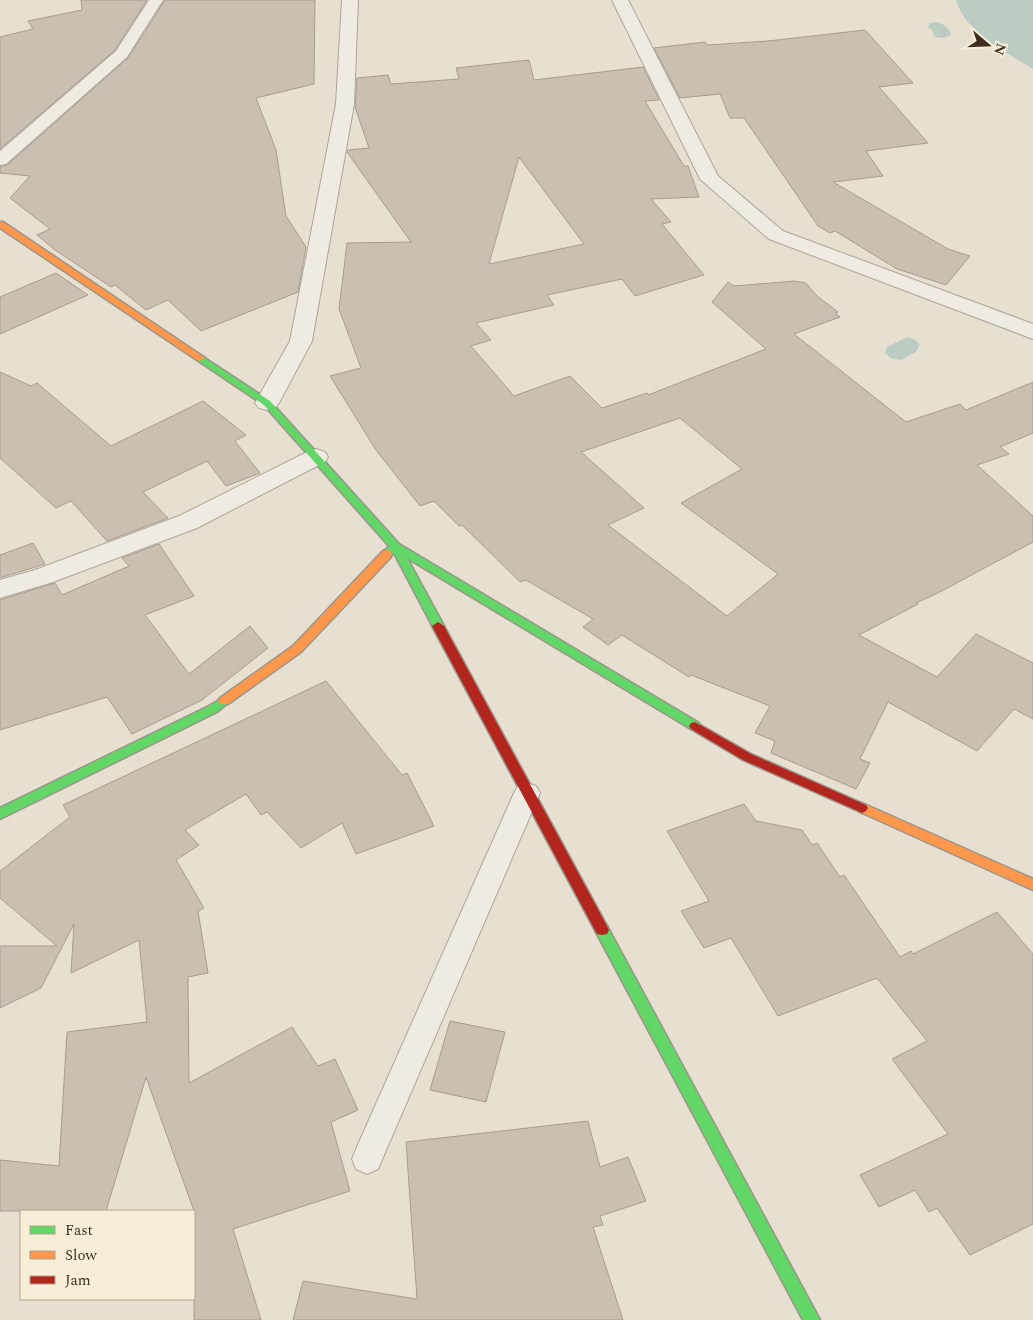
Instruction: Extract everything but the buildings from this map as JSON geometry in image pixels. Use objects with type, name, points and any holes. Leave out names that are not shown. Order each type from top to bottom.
[{"type":"main road","points":[[0,224],[268,403],[395,546],[812,1320]]},
{"type":"main road","points":[[0,814],[213,709],[297,649],[395,546]]},
{"type":"main road","points":[[395,546],[747,757],[1033,885]]},
{"type":"street","points":[[268,403],[301,341],[345,104],[350,0]]},
{"type":"street","points":[[620,0],[710,179],[776,235],[1033,332]]},
{"type":"street","points":[[0,589],[44,576],[188,522],[316,457]]},
{"type":"lane","points":[[0,160],[122,54],[156,0]]},
{"type":"lane","points":[[367,1159],[527,793]]},
{"type":"shaded area","points":[[956,0],[1033,0],[1033,69],[977,32],[968,23]]},
{"type":"shaded area","points":[[936,22],[946,26],[951,35],[944,38],[935,37],[932,30],[928,27],[930,23]]},
{"type":"shaded area","points":[[907,337],[916,340],[920,345],[916,352],[901,360],[892,359],[885,353],[887,347]]},
{"type":"traffic: fast","points":[[200,358],[267,403],[395,546],[438,626]]},
{"type":"traffic: fast","points":[[387,554],[395,546],[695,726]]},
{"type":"traffic: fast","points":[[0,814],[213,709],[224,701]]},
{"type":"traffic: fast","points":[[602,930],[812,1320]]},
{"type":"traffic: slow","points":[[0,224],[200,358]]},
{"type":"traffic: slow","points":[[224,701],[297,649],[387,554]]},
{"type":"traffic: slow","points":[[862,808],[1033,885]]},
{"type":"traffic: jam","points":[[438,626],[602,930]]},
{"type":"traffic: jam","points":[[695,726],[747,757],[862,808]]}]
